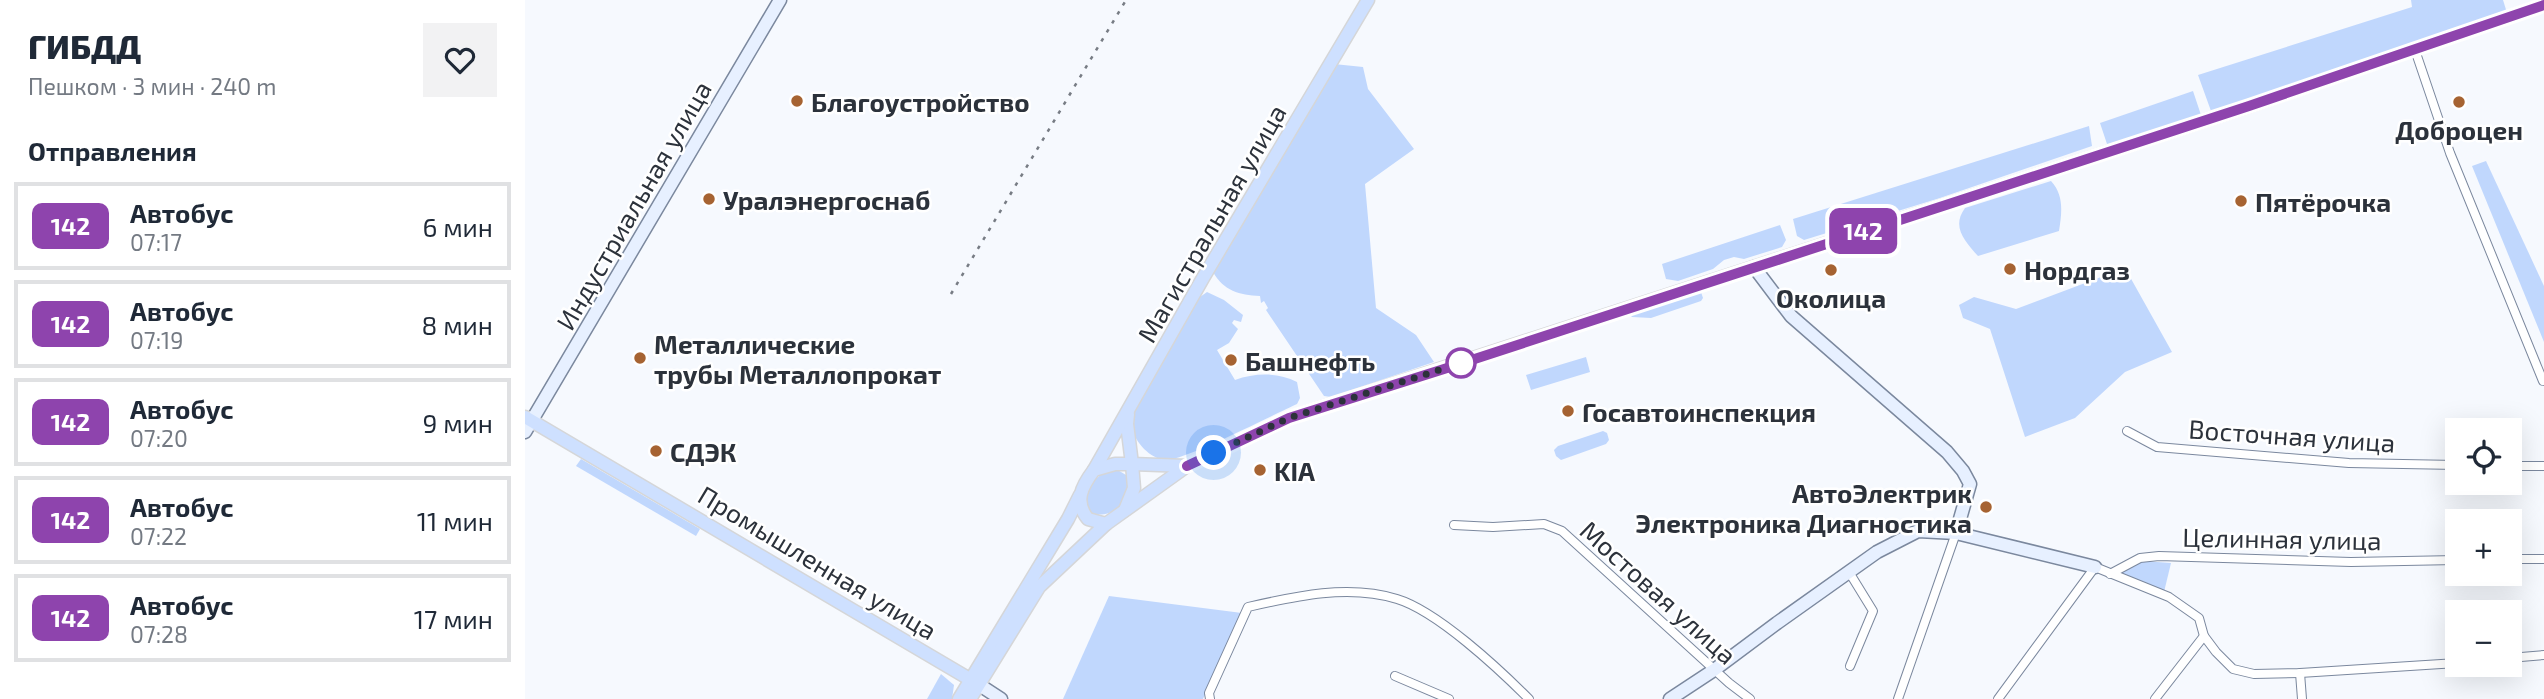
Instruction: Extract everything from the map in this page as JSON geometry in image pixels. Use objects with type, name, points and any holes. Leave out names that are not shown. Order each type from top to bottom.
[{"type":"main road","name":"Магистральная улица","points":[[970,699],[974,681],[1203,278],[1368,0]]},
{"type":"main road","name":"Магистральная улица","points":[[959,699],[1039,587],[1106,524],[1187,466],[1309,411],[2415,50],[2544,5]]},
{"type":"main road","points":[[1125,510],[1134,488],[1128,410]]},
{"type":"main road","name":"Промышленная улица","points":[[527,424],[974,681]]},
{"type":"main road","points":[[1094,470],[1115,464],[1187,466]]},
{"type":"main road","points":[[1080,495],[1081,507],[1089,519],[1106,524]]},
{"type":"street","name":"Индустриальная улица","points":[[527,424],[780,0]]},
{"type":"street","points":[[2415,50],[2450,153],[2543,381]]},
{"type":"street","points":[[1754,267],[1791,316],[1941,446],[1971,484],[1957,533],[1898,699]]},
{"type":"street","name":"Восточная улица","points":[[2127,431],[2157,447],[2349,463],[2445,465]]},
{"type":"street","points":[[2522,466],[2544,466]]},
{"type":"street","name":"Мостовая улица","points":[[1454,525],[1493,527],[1544,524],[1562,531],[1714,670],[1750,699]]},
{"type":"street","points":[[1672,698],[1877,552],[1918,531],[1957,533],[2095,567],[2169,597],[2199,618],[2204,636],[2233,669],[2254,674],[2300,673],[2445,664]]},
{"type":"street","name":"Целинная улица","points":[[2110,574],[2140,558],[2159,556],[2351,562],[2445,560]]},
{"type":"street","points":[[2522,559],[2544,559]]},
{"type":"street","points":[[1998,699],[2095,567]]},
{"type":"street","points":[[1849,572],[1874,611],[1850,666]]},
{"type":"street","points":[[1210,699],[1209,693],[1248,607],[1304,594],[1358,592],[1398,599],[1431,616],[1501,672],[1529,699]]},
{"type":"street","points":[[2155,699],[2204,636]]},
{"type":"street","points":[[2522,657],[2544,655]]},
{"type":"street","points":[[2300,673],[2302,699]]},
{"type":"street","points":[[1395,676],[1449,699]]},
{"type":"street","points":[[974,681],[1001,699]]},
{"type":"shaded area","points":[[2411,0],[2503,0],[2508,16],[2211,111],[2198,75],[2412,7]]},
{"type":"shaded area","points":[[1334,64],[1363,67],[1368,89],[1414,149],[1365,184],[1376,308],[1416,335],[1434,362],[1331,397],[1324,396],[1266,310],[1268,308],[1264,301],[1261,303],[1260,296],[1227,288],[1213,272]]},
{"type":"shaded area","points":[[2193,91],[2202,118],[2109,150],[2100,123]]},
{"type":"shaded area","points":[[2089,126],[2092,146],[1940,198],[1804,240],[1797,236],[1793,219]]},
{"type":"shaded area","points":[[2486,161],[2544,286],[2544,342],[2472,166]]},
{"type":"shaded area","points":[[2051,181],[2060,198],[2059,231],[1978,256],[1961,234],[1959,221],[1965,208]]},
{"type":"shaded area","points":[[1780,225],[1786,240],[1782,247],[1744,259],[1734,257],[1724,260],[1713,269],[1678,281],[1666,279],[1662,264]]},
{"type":"shaded area","points":[[2125,268],[2172,352],[2125,372],[2075,418],[2025,437],[1990,329],[1963,318],[1959,305],[1974,297],[2016,309]]},
{"type":"shaded area","points":[[1207,292],[1224,300],[1243,315],[1241,322],[1234,320],[1232,323],[1238,329],[1229,343],[1217,350],[1235,380],[1258,375],[1282,376],[1297,382],[1300,398],[1297,404],[1209,445],[1176,458],[1160,459],[1144,449],[1136,439],[1132,426],[1133,411],[1200,297]]},
{"type":"shaded area","points":[[1701,292],[1701,301],[1651,318],[1630,315]]},
{"type":"shaded area","points":[[1586,357],[1590,372],[1531,390],[1526,375]]},
{"type":"shaded area","points":[[1603,431],[1607,433],[1609,440],[1606,444],[1561,460],[1556,456],[1554,450],[1558,446]]},
{"type":"shaded area","points":[[581,459],[700,529],[696,536],[576,466]]},
{"type":"shaded area","points":[[1116,469],[1126,475],[1128,490],[1124,502],[1105,514],[1095,514],[1087,510],[1085,501],[1090,487],[1101,475]]},
{"type":"shaded area","points":[[2143,561],[2171,563],[2164,592],[2118,574]]},
{"type":"shaded area","points":[[1109,596],[1242,613],[1203,699],[1063,699]]},
{"type":"shaded area","points":[[941,674],[954,685],[952,699],[927,699]]},
{"type":"railway","points":[[951,294],[1126,0]]},
{"type":"bus line","name":"142","points":[[1187,466],[1289,418],[1318,408],[2249,106],[2544,5]]},
{"type":"place","name":"Благоустройство","points":[[797,101]]},
{"type":"place","name":"Доброцен","points":[[2459,102]]},
{"type":"place","name":"Уралэнергоснаб","points":[[709,199]]},
{"type":"place","name":"Пятёрочка","points":[[2241,201]]},
{"type":"place","name":"Нордгаз","points":[[2010,269]]},
{"type":"place","name":"Околица","points":[[1831,270]]},
{"type":"place","name":"Металлические трубы Металлопрокат","points":[[640,358]]},
{"type":"place","name":"Башнефть","points":[[1231,360]]},
{"type":"place","name":"Госавтоинспекция","points":[[1568,411]]},
{"type":"place","name":"СДЭК","points":[[656,451]]},
{"type":"place","name":"KIA","points":[[1260,470]]},
{"type":"place","name":"АвтоЭлектрик Электроника Диагностика","points":[[1986,507]]},
{"type":"route","points":[[1214,453],[1289,418],[1461,363]]}]
